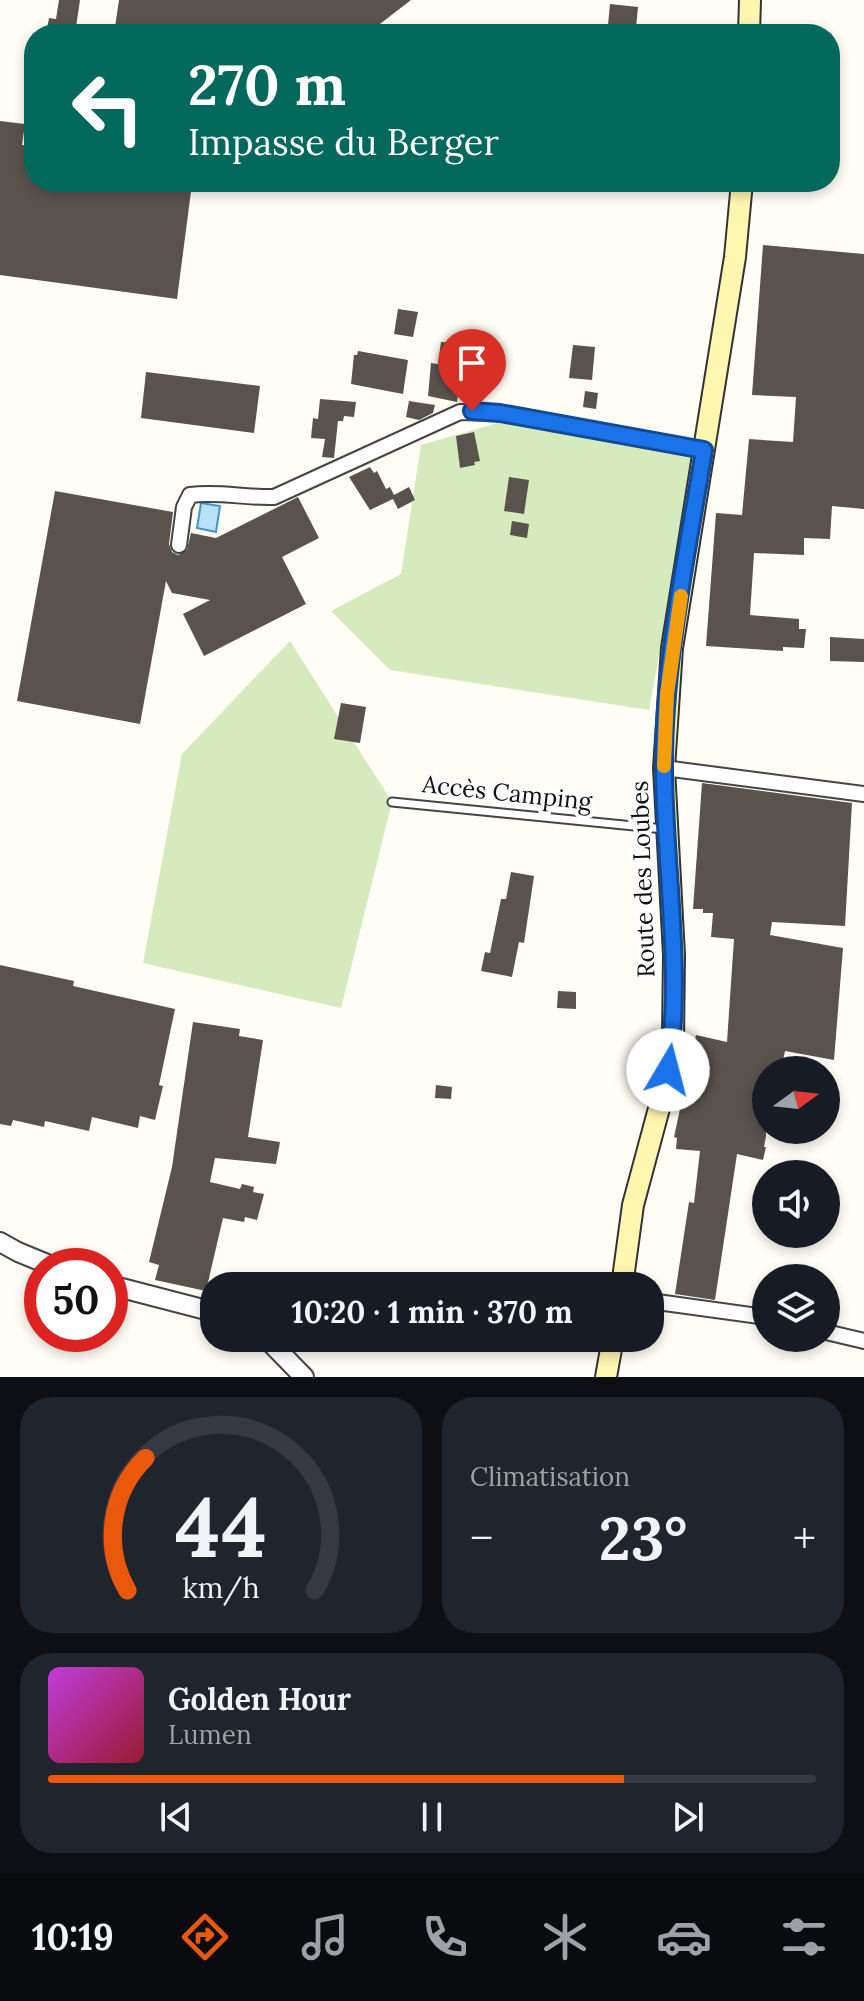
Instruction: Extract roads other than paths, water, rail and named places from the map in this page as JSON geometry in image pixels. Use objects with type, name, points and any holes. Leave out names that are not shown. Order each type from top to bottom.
[{"type":"main road","points":[[749,24],[750,0]]},
{"type":"main road","name":"Route des Loubes","points":[[624,1272],[633,1205],[661,1101],[673,1039],[674,955],[664,768],[672,648],[735,257],[741,192]]},
{"type":"main road","points":[[606,1377],[610,1352]]},
{"type":"street","points":[[179,545],[184,507],[190,495],[207,492],[248,498],[274,497],[460,412],[500,413],[704,450]]},
{"type":"street","points":[[664,768],[864,794]]},
{"type":"street","points":[[0,1242],[24,1254]]},
{"type":"street","points":[[128,1290],[200,1308]]},
{"type":"street","points":[[664,1303],[752,1315]]},
{"type":"street","points":[[840,1335],[864,1341]]},
{"type":"street","points":[[280,1352],[304,1377]]},
{"type":"lane","name":"Accès Camping","points":[[392,802],[666,829]]},
{"type":"water","points":[[201,503],[220,506],[216,532],[197,528]]}]
